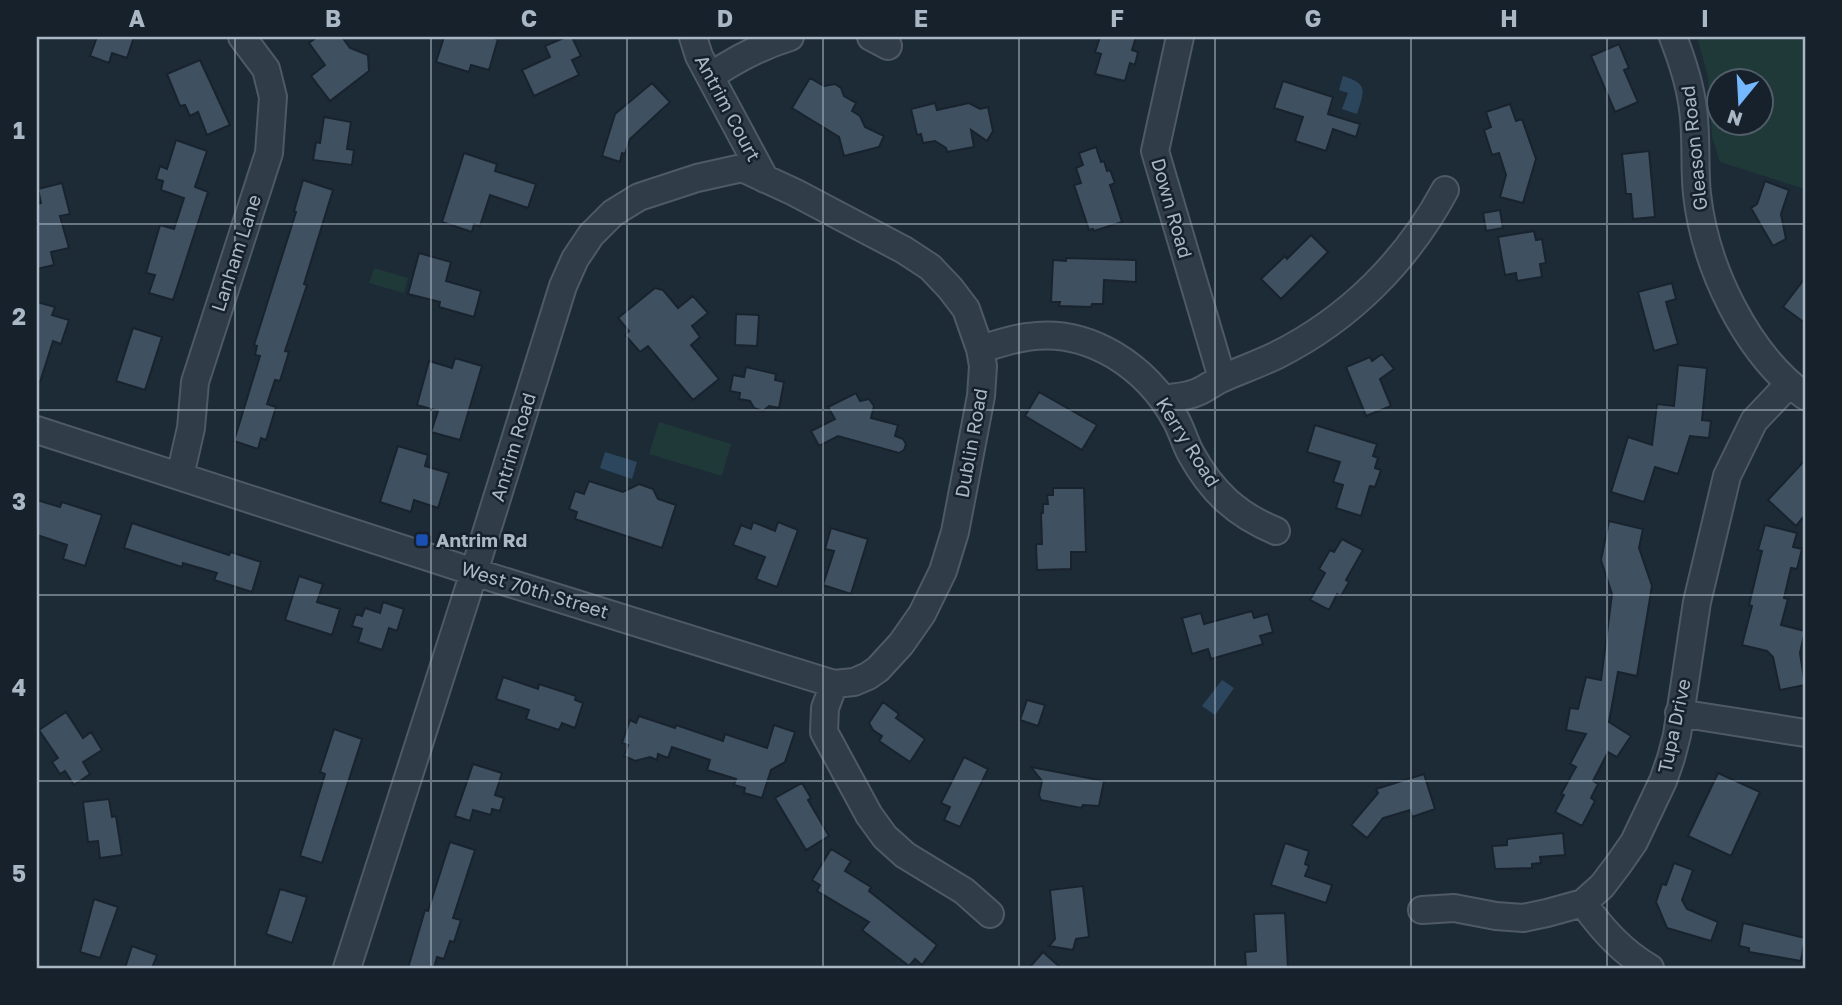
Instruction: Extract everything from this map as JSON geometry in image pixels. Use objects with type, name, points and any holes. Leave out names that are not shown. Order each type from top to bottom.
[{"type":"street","name":"Lanham Lane","points":[[180,476],[191,428],[195,382],[269,153],[273,97],[266,69],[242,37]]},
{"type":"street","name":"Antrim Court","points":[[693,37],[699,56],[765,179]]},
{"type":"street","points":[[711,76],[738,58],[790,37]]},
{"type":"street","name":"Down Road","points":[[1180,37],[1155,151],[1222,378]]},
{"type":"street","name":"Gleason Road","points":[[1674,37],[1693,109],[1697,196],[1720,281],[1740,322],[1761,355],[1797,390]]},
{"type":"street","name":"Antrim Road","points":[[347,968],[563,286],[575,259],[591,234],[613,213],[639,197],[697,178],[743,168],[765,179]]},
{"type":"street","name":"Dublin Road","points":[[765,179],[904,250],[929,267],[966,309],[983,366],[981,396],[955,533],[943,570],[922,614],[901,644],[878,669],[854,682],[834,684]]},
{"type":"street","points":[[1163,399],[1194,394],[1222,378],[1276,356],[1316,333],[1352,306],[1385,275],[1430,218],[1445,190]]},
{"type":"street","name":"Kerry Road","points":[[980,349],[1028,337],[1059,336],[1089,343],[1116,355],[1141,373],[1163,399],[1206,478],[1250,520],[1276,531]]},
{"type":"street","name":"Tupa Drive","points":[[1422,910],[1454,908],[1523,918],[1583,902],[1602,886],[1634,842],[1663,781],[1676,735],[1697,602],[1727,476],[1754,421],[1797,390]]},
{"type":"street","name":"West 70th Street","points":[[37,430],[474,572],[834,684]]},
{"type":"street","points":[[834,684],[825,708],[824,732],[870,815],[885,837],[905,855],[964,891],[989,914]]},
{"type":"street","points":[[1679,713],[1805,733]]},
{"type":"street","points":[[1583,902],[1603,930],[1623,949],[1650,968]]},
{"type":"green space","points":[[1697,37],[1805,37],[1805,189],[1720,162],[1712,137],[1776,136],[1776,66],[1706,66],[1706,70]]},
{"type":"green space","points":[[374,268],[408,278],[404,293],[369,283]]},
{"type":"green space","points":[[659,422],[731,444],[722,476],[649,454]]},
{"type":"water","points":[[1343,76],[1361,85],[1363,94],[1357,114],[1342,109],[1348,93],[1339,90]]},
{"type":"water","points":[[605,452],[637,462],[632,479],[600,468]]},
{"type":"water","points":[[1222,680],[1234,688],[1215,715],[1202,706]]},
{"type":"building","points":[[97,37],[134,37],[127,58],[112,53],[109,63],[90,56]]},
{"type":"building","points":[[317,37],[342,37],[350,48],[368,55],[369,71],[330,101],[311,76],[325,65],[309,43]]},
{"type":"building","points":[[444,37],[498,39],[489,70],[471,65],[469,72],[436,62]]},
{"type":"building","points":[[572,37],[581,56],[572,60],[579,75],[534,96],[522,70],[550,57],[545,46]]},
{"type":"building","points":[[1100,37],[1136,37],[1132,50],[1138,52],[1135,65],[1130,63],[1125,81],[1095,74],[1101,54],[1095,52]]},
{"type":"building","points":[[1619,44],[1629,68],[1624,70],[1638,102],[1615,112],[1591,56]]},
{"type":"building","points":[[200,60],[230,125],[207,135],[198,112],[190,116],[185,105],[180,106],[167,74]]},
{"type":"building","points":[[810,78],[824,86],[835,84],[841,88],[844,96],[856,103],[852,111],[860,116],[865,127],[884,136],[879,147],[844,156],[839,137],[792,108]]},
{"type":"building","points":[[1283,81],[1333,97],[1328,114],[1360,124],[1356,137],[1333,129],[1326,151],[1295,141],[1303,117],[1274,108]]},
{"type":"building","points":[[652,83],[670,102],[630,139],[620,162],[602,156],[615,114]]},
{"type":"building","points":[[935,103],[937,110],[969,103],[980,109],[988,107],[993,131],[987,141],[971,130],[974,147],[947,152],[946,148],[935,141],[923,143],[921,134],[917,135],[911,109]]},
{"type":"building","points":[[1510,104],[1516,121],[1522,119],[1536,159],[1523,203],[1500,197],[1506,175],[1499,153],[1492,155],[1484,130],[1491,127],[1486,112]]},
{"type":"building","points":[[324,117],[351,122],[347,149],[354,150],[352,165],[313,160],[316,142],[320,143]]},
{"type":"building","points":[[176,140],[207,151],[195,187],[208,192],[173,300],[149,293],[155,275],[146,273],[160,225],[174,229],[184,198],[161,190],[163,181],[156,179],[160,166],[167,169]]},
{"type":"building","points":[[1096,147],[1101,162],[1104,161],[1107,171],[1110,170],[1115,183],[1110,185],[1122,222],[1094,231],[1089,230],[1074,185],[1081,183],[1076,168],[1083,165],[1079,153]]},
{"type":"building","points":[[1649,151],[1655,217],[1633,219],[1631,194],[1626,194],[1622,154]]},
{"type":"building","points":[[464,153],[497,164],[495,171],[536,184],[528,208],[490,195],[480,226],[474,224],[472,232],[442,222]]},
{"type":"building","points":[[303,180],[333,190],[304,284],[307,285],[285,351],[289,352],[280,381],[275,380],[267,404],[276,407],[266,440],[261,438],[258,449],[234,441],[260,356],[255,355],[257,346],[254,345],[296,212],[294,211]]},
{"type":"building","points":[[1765,181],[1789,190],[1781,214],[1786,239],[1773,246],[1751,208],[1757,204]]},
{"type":"building","points":[[62,183],[70,214],[60,216],[69,248],[51,252],[54,265],[37,269],[37,204],[41,203],[38,189]]},
{"type":"building","points":[[1500,210],[1503,228],[1486,231],[1483,213]]},
{"type":"building","points":[[1534,231],[1536,240],[1542,239],[1546,263],[1540,264],[1542,277],[1517,281],[1516,273],[1505,275],[1498,237]]},
{"type":"building","points":[[1311,235],[1328,252],[1281,299],[1261,279],[1285,256],[1287,259]]},
{"type":"building","points":[[419,253],[451,262],[446,281],[481,291],[474,317],[439,307],[440,302],[408,294]]},
{"type":"building","points":[[1066,258],[1136,260],[1136,282],[1104,280],[1103,304],[1092,304],[1091,307],[1059,306],[1060,302],[1051,302],[1053,260],[1066,261]]},
{"type":"building","points":[[1805,278],[1805,323],[1783,307]]},
{"type":"building","points":[[1672,283],[1676,299],[1666,302],[1678,344],[1654,351],[1638,292]]},
{"type":"building","points":[[655,288],[663,290],[678,308],[693,296],[708,313],[692,326],[700,337],[691,345],[719,379],[693,400],[648,346],[640,352],[625,335],[629,331],[618,318]]},
{"type":"building","points":[[37,302],[55,307],[52,315],[69,320],[61,344],[53,341],[40,382],[37,382]]},
{"type":"building","points":[[736,314],[759,315],[757,346],[735,345]]},
{"type":"building","points":[[133,328],[162,337],[145,390],[116,381]]},
{"type":"building","points":[[1382,354],[1394,369],[1380,379],[1391,406],[1366,416],[1346,367],[1370,357],[1372,361]]},
{"type":"building","points":[[455,358],[482,366],[460,440],[431,432],[438,411],[417,405],[429,361],[452,368]]},
{"type":"building","points":[[1678,365],[1707,368],[1702,420],[1711,421],[1709,438],[1690,436],[1678,474],[1655,467],[1644,502],[1611,492],[1628,437],[1652,445],[1657,404],[1674,406]]},
{"type":"building","points":[[746,367],[776,374],[775,380],[784,382],[779,408],[769,406],[763,411],[754,408],[750,401],[739,399],[740,393],[730,391],[733,375],[744,377]]},
{"type":"building","points":[[1039,392],[1097,425],[1082,450],[1025,416]]},
{"type":"building","points":[[856,393],[860,401],[869,399],[874,406],[871,418],[898,425],[895,436],[903,439],[906,444],[904,450],[899,453],[838,436],[819,446],[811,431],[835,419],[828,407]]},
{"type":"building","points":[[1315,425],[1377,444],[1373,456],[1378,458],[1375,468],[1381,470],[1375,487],[1370,486],[1361,516],[1336,508],[1343,485],[1333,482],[1340,462],[1307,452]]},
{"type":"building","points":[[398,446],[428,455],[425,466],[449,473],[438,508],[414,500],[411,512],[380,502]]},
{"type":"building","points":[[1805,460],[1805,515],[1796,526],[1768,500]]},
{"type":"building","points":[[589,481],[623,492],[639,484],[653,489],[658,499],[676,505],[662,548],[575,519],[577,512],[569,509],[575,491],[584,494]]},
{"type":"building","points":[[1053,488],[1084,488],[1086,552],[1071,552],[1071,569],[1037,570],[1036,544],[1042,544],[1041,513],[1043,504],[1048,504],[1047,495],[1053,495]]},
{"type":"building","points":[[37,500],[60,507],[62,502],[102,515],[85,566],[63,559],[67,545],[37,535]]},
{"type":"building","points":[[1609,521],[1643,529],[1639,548],[1652,586],[1637,676],[1618,672],[1609,722],[1631,736],[1617,757],[1608,752],[1593,781],[1598,784],[1591,798],[1595,801],[1582,826],[1555,812],[1564,795],[1561,794],[1576,767],[1570,764],[1586,734],[1566,730],[1570,708],[1578,709],[1586,677],[1601,680],[1612,594],[1601,560]]},
{"type":"building","points":[[753,522],[775,531],[778,522],[798,530],[777,587],[756,579],[765,557],[733,545],[741,525],[751,529]]},
{"type":"building","points":[[132,523],[229,555],[231,552],[261,562],[252,592],[214,580],[217,573],[183,563],[182,567],[124,548]]},
{"type":"building","points":[[1765,525],[1797,533],[1793,547],[1802,549],[1797,569],[1791,568],[1784,598],[1788,599],[1781,625],[1805,631],[1800,653],[1805,685],[1780,690],[1773,657],[1767,651],[1742,645],[1752,606],[1749,605],[1762,551],[1758,550]]},
{"type":"building","points":[[831,528],[868,539],[851,594],[823,585],[834,551],[825,549]]},
{"type":"building","points":[[1342,539],[1363,550],[1346,580],[1349,582],[1341,596],[1337,594],[1329,610],[1310,600],[1325,573],[1319,569],[1330,550],[1334,552]]},
{"type":"building","points":[[299,576],[323,584],[317,602],[340,609],[332,635],[285,620]]},
{"type":"building","points":[[383,602],[404,609],[397,631],[389,628],[382,650],[358,642],[362,629],[352,626],[356,614],[362,616],[365,608],[380,613]]},
{"type":"building","points":[[1252,611],[1254,618],[1268,614],[1273,632],[1260,636],[1263,644],[1211,659],[1208,649],[1192,654],[1182,618],[1201,613],[1204,624]]},
{"type":"building","points":[[503,677],[538,689],[539,684],[576,696],[575,700],[583,703],[575,728],[562,723],[559,730],[526,719],[529,710],[496,699]]},
{"type":"building","points":[[1027,700],[1045,705],[1038,726],[1020,720]]},
{"type":"building","points":[[883,702],[899,714],[896,718],[925,739],[910,762],[879,741],[882,736],[873,730],[869,723]]},
{"type":"building","points":[[66,712],[83,738],[91,732],[102,750],[83,762],[90,774],[74,785],[65,771],[60,774],[52,762],[58,758],[39,730]]},
{"type":"building","points":[[639,716],[723,741],[725,734],[767,748],[774,725],[795,732],[785,762],[771,770],[762,798],[744,793],[745,788],[734,785],[736,779],[707,770],[710,760],[672,747],[668,758],[658,754],[657,760],[650,757],[635,761],[624,756],[628,745],[622,743],[630,720],[636,723]]},
{"type":"building","points":[[334,729],[362,739],[322,863],[300,856],[325,774],[320,772]]},
{"type":"building","points":[[964,757],[988,769],[960,827],[944,820],[950,807],[941,803]]},
{"type":"building","points":[[473,764],[502,773],[495,795],[504,798],[500,811],[492,809],[491,815],[473,810],[470,821],[455,816]]},
{"type":"building","points":[[1031,767],[1104,781],[1099,806],[1083,805],[1081,808],[1041,800],[1039,795],[1042,781]]},
{"type":"building","points":[[1718,773],[1760,792],[1731,856],[1688,836]]},
{"type":"building","points":[[1424,774],[1435,809],[1412,817],[1410,810],[1383,818],[1367,838],[1351,825],[1378,793],[1376,789]]},
{"type":"building","points":[[802,783],[811,798],[808,800],[829,836],[806,850],[775,798]]},
{"type":"building","points":[[109,799],[112,817],[116,816],[122,855],[100,858],[98,841],[88,842],[83,802]]},
{"type":"building","points":[[1563,833],[1565,855],[1540,857],[1541,863],[1532,864],[1532,868],[1495,869],[1492,846],[1507,845],[1507,839]]},
{"type":"building","points":[[450,842],[475,850],[453,918],[461,920],[454,942],[450,941],[444,959],[437,957],[434,968],[408,968],[425,910],[428,911]]},
{"type":"building","points":[[1285,843],[1309,851],[1305,864],[1309,866],[1305,876],[1332,885],[1326,903],[1271,885]]},
{"type":"building","points":[[831,849],[851,861],[845,871],[871,887],[869,891],[937,945],[922,965],[915,959],[909,966],[862,930],[869,922],[817,891],[820,885],[812,880]]},
{"type":"building","points":[[1674,863],[1693,870],[1682,900],[1687,909],[1718,922],[1711,941],[1667,928],[1656,902]]},
{"type":"building","points":[[1083,886],[1089,937],[1076,939],[1073,950],[1049,946],[1055,939],[1050,890]]},
{"type":"building","points":[[280,889],[307,897],[292,943],[266,934]]},
{"type":"building","points":[[94,899],[118,907],[100,958],[80,952]]},
{"type":"building","points":[[1285,913],[1288,968],[1246,968],[1245,952],[1256,951],[1254,914]]},
{"type":"building","points":[[1743,923],[1805,938],[1801,961],[1749,952],[1749,948],[1739,946]]},
{"type":"building","points":[[132,946],[157,955],[152,968],[125,968]]},
{"type":"building","points":[[1043,952],[1061,968],[1029,968]]},
{"type":"place","name":"Antrim Rd","points":[[422,540]]}]
